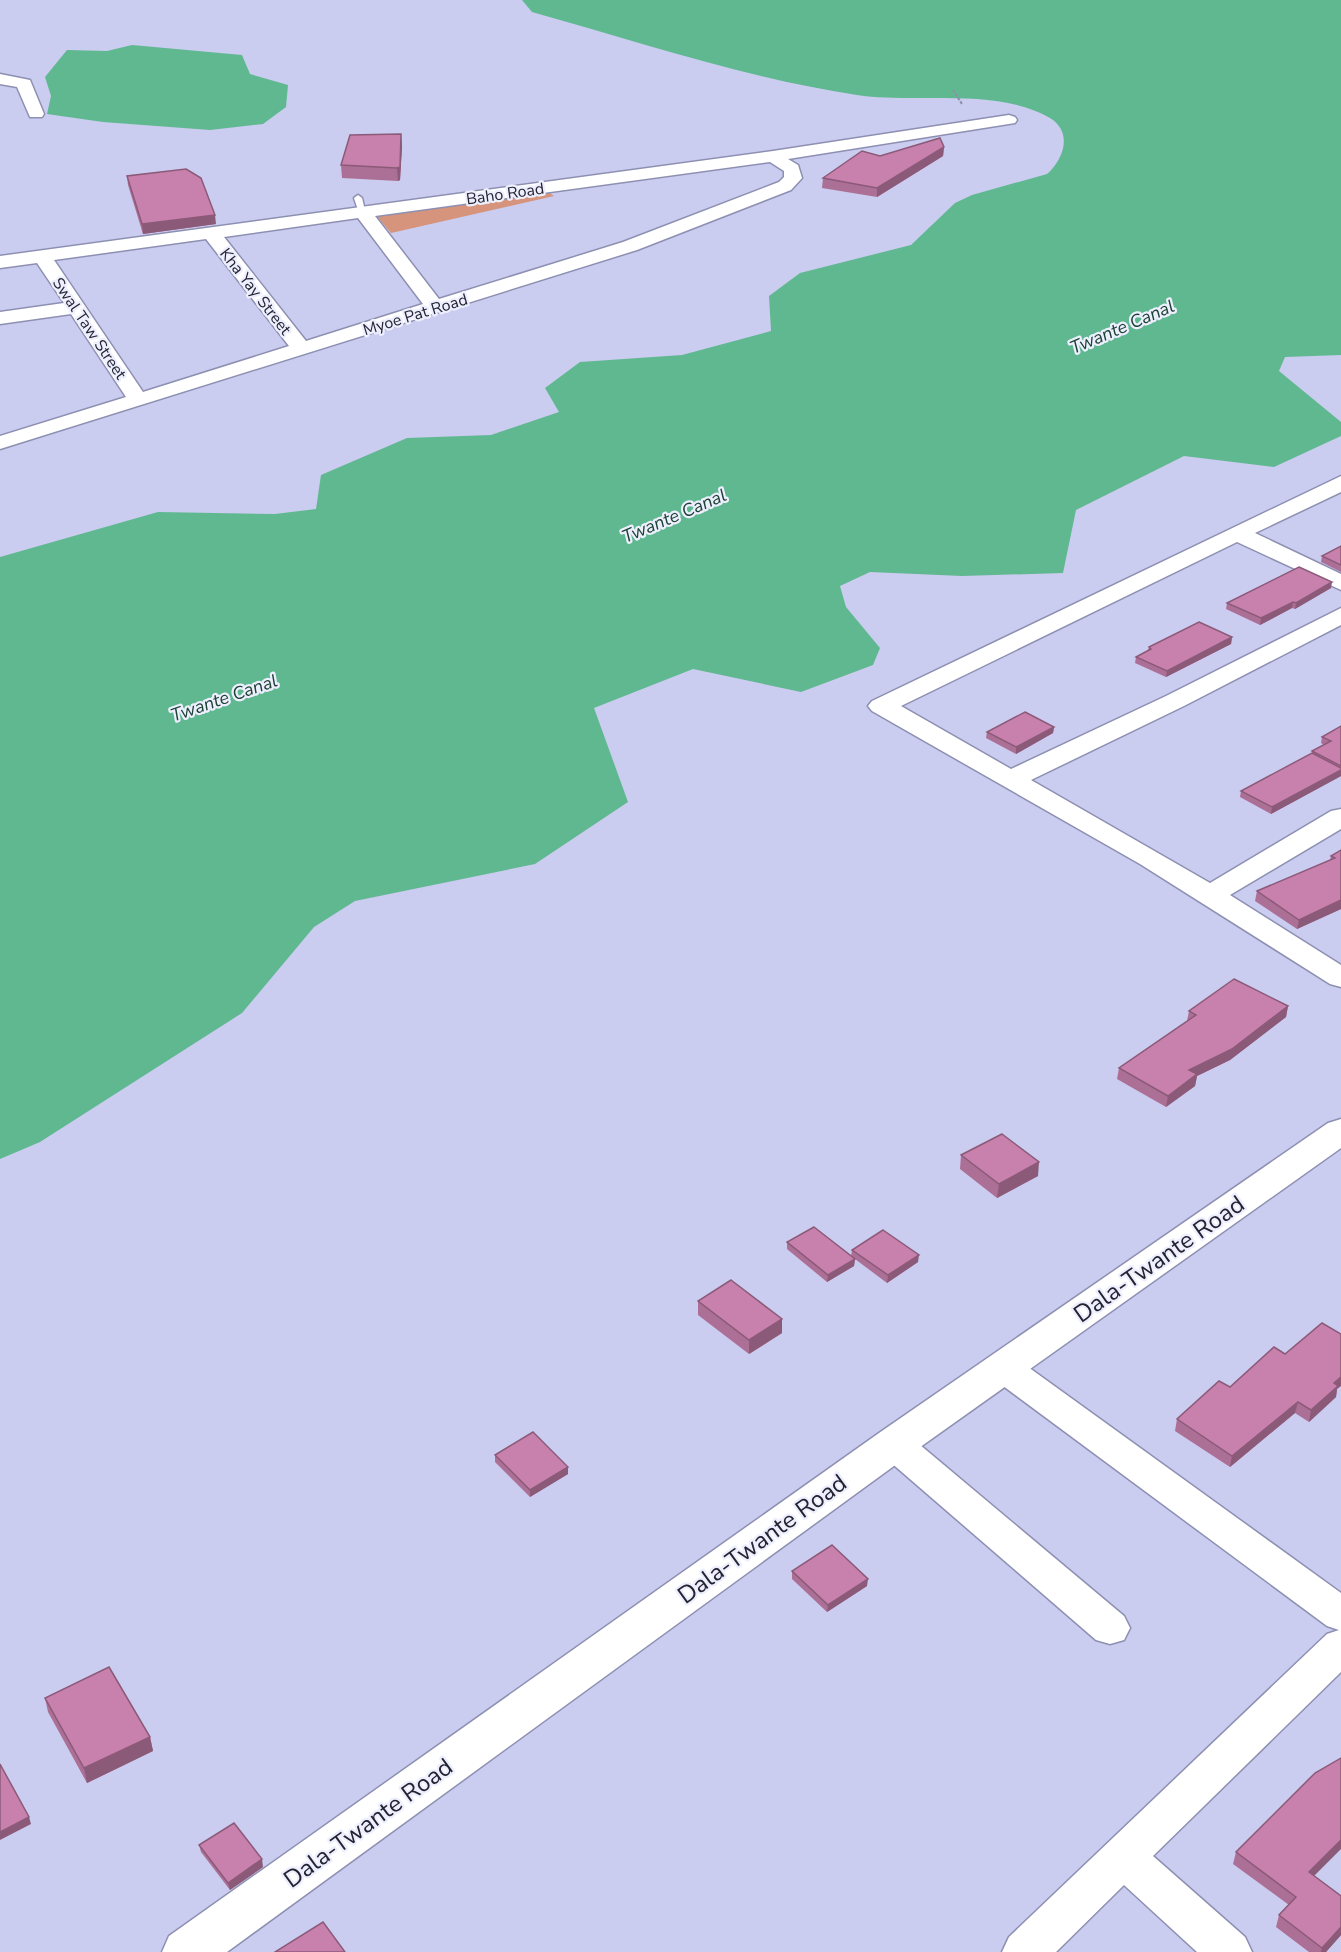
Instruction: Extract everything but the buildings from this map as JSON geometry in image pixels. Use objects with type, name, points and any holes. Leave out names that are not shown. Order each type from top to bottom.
[{"type":"main road","name":"Dala-Twante Road","points":[[187,1952],[894,1444],[1341,1131]]},
{"type":"street","points":[[0,79],[24,84],[36,114]]},
{"type":"street","name":"Baho Road","points":[[0,261],[210,233],[361,206],[773,156],[1009,120]]},
{"type":"street","name":"Myoe Pat Road","points":[[0,443],[630,246],[785,186],[792,178],[792,169],[773,156]]},
{"type":"street","points":[[361,206],[436,308]]},
{"type":"street","name":"Kha Yay Street","points":[[210,233],[302,349]]},
{"type":"street","name":"Swal Taw Street","points":[[42,256],[139,401]]},
{"type":"street","points":[[0,318],[76,307]]},
{"type":"street","points":[[1341,483],[881,706],[1210,895],[1341,978]]},
{"type":"street","points":[[1236,532],[1341,583]]},
{"type":"street","points":[[1011,779],[1174,701],[1341,615]]},
{"type":"street","points":[[1210,895],[1341,817]]},
{"type":"street","points":[[1004,1368],[1341,1615]]},
{"type":"street","points":[[894,1444],[1110,1628]]},
{"type":"street","points":[[1024,1952],[1341,1646]]},
{"type":"street","points":[[1123,1857],[1229,1952]]},
{"type":"shaded area","points":[[544,189],[554,196],[391,233],[374,213]]},
{"type":"water","name":"Twante Canal","points":[[522,0],[1341,0],[1341,355],[1285,357],[1279,371],[1341,422],[1341,436],[1274,467],[1184,456],[1076,510],[1063,573],[962,576],[870,572],[840,586],[846,607],[880,648],[873,665],[801,692],[693,669],[594,708],[628,802],[535,864],[355,901],[314,927],[242,1013],[40,1142],[0,1159],[0,557],[158,512],[275,514],[316,509],[321,475],[407,438],[491,435],[559,412],[545,388],[580,362],[682,355],[771,331],[769,296],[800,273],[911,245],[955,203],[972,195],[1047,174],[1058,161],[1064,146],[1062,131],[1057,124],[1029,108],[981,99],[880,97],[816,88],[734,69],[532,12]]},
{"type":"water","points":[[132,45],[242,55],[250,74],[288,85],[286,107],[263,124],[210,130],[103,122],[47,114],[51,96],[45,77],[67,50],[107,51]]}]
